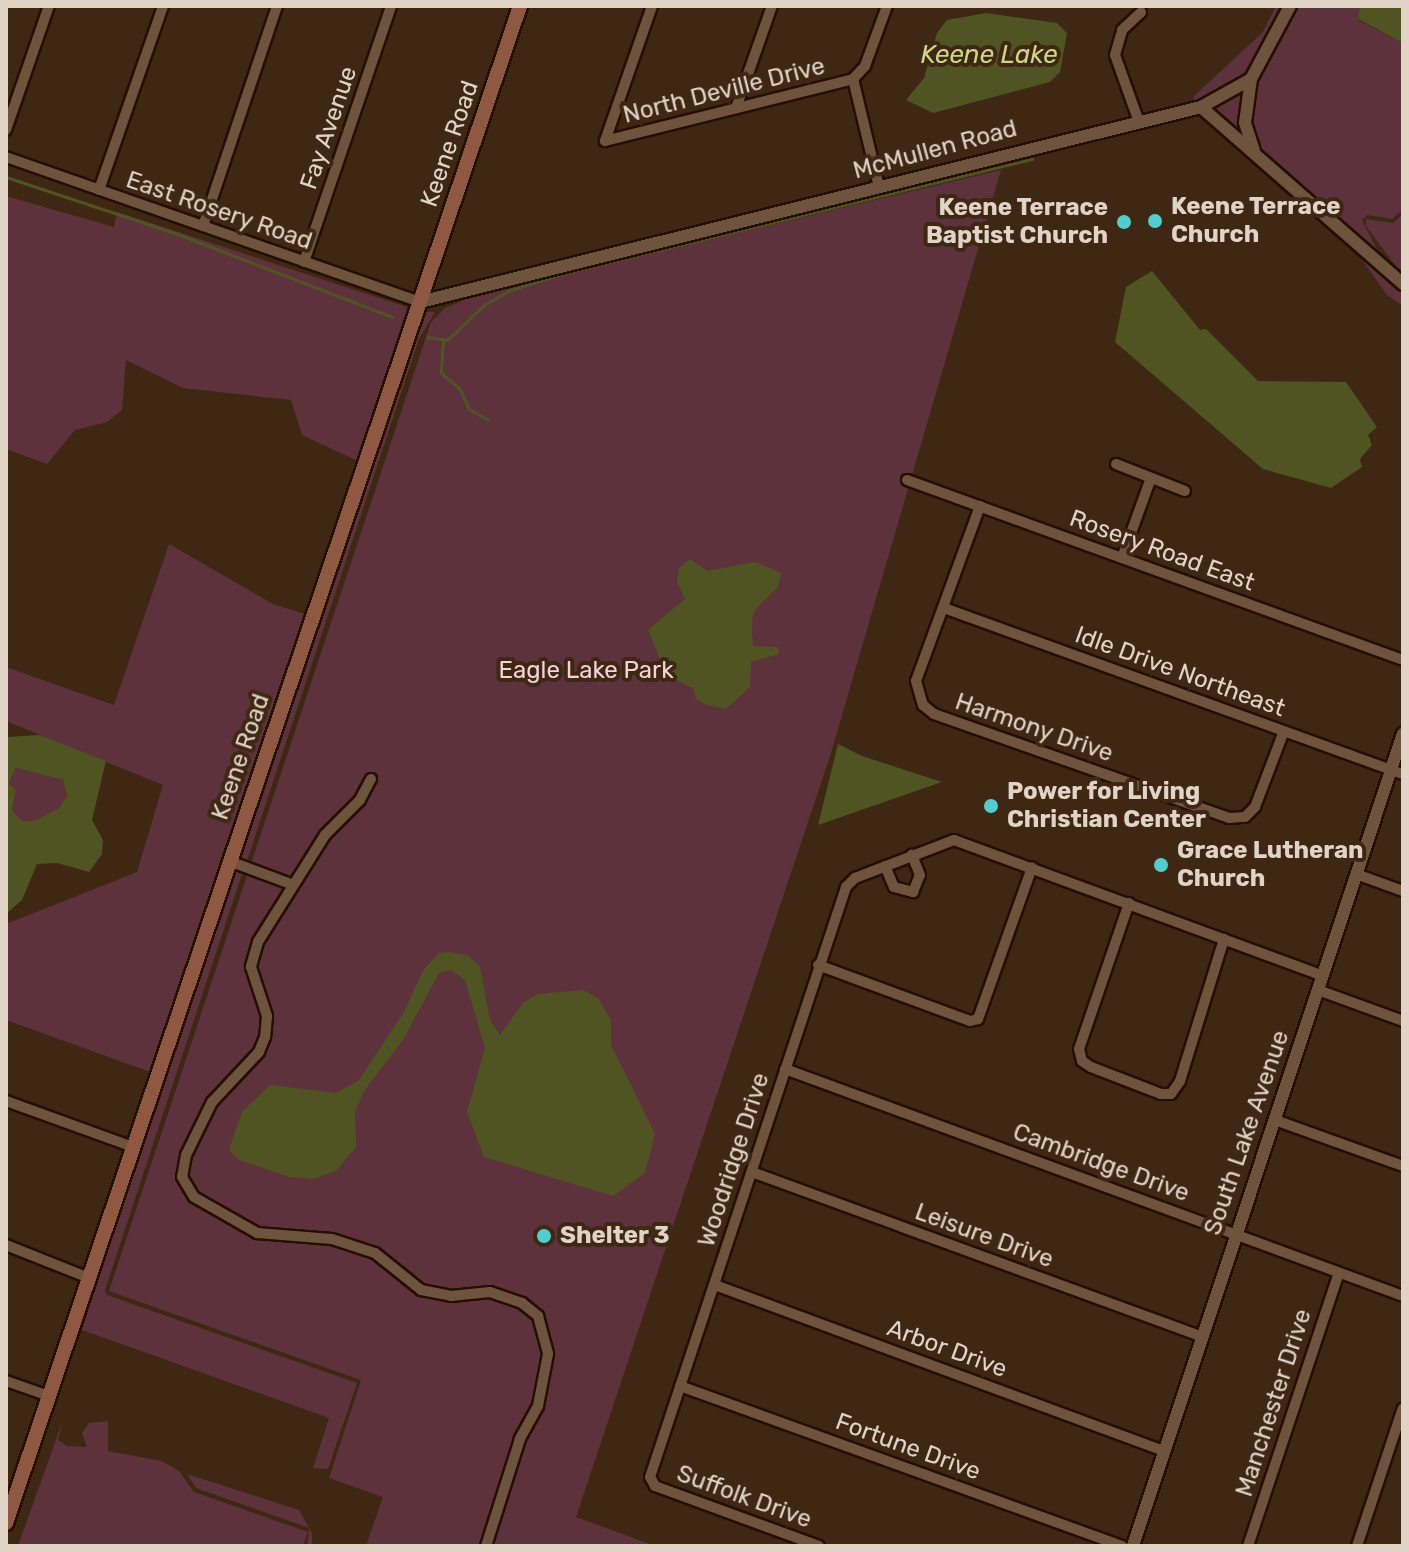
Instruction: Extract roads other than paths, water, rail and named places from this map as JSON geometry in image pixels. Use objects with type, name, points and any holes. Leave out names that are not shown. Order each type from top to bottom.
[{"type":"main road","name":"Keene Road","points":[[7,1518],[520,6]]},
{"type":"street","points":[[6,130],[49,6]]},
{"type":"street","points":[[99,190],[163,6]]},
{"type":"street","points":[[203,226],[277,6]]},
{"type":"street","name":"Fay Avenue","points":[[304,262],[391,6]]},
{"type":"street","name":"North Deville Drive","points":[[652,6],[605,141],[853,79]]},
{"type":"street","points":[[736,108],[772,6]]},
{"type":"street","points":[[879,187],[853,79],[865,66],[887,6]]},
{"type":"street","points":[[1256,154],[1245,123],[1251,79],[1290,6]]},
{"type":"street","points":[[1139,122],[1115,55],[1122,30],[1141,12]]},
{"type":"street","name":"McMullen Road","points":[[420,302],[1201,107],[1251,79]]},
{"type":"street","points":[[1201,107],[1403,284]]},
{"type":"street","name":"East Rosery Road","points":[[6,157],[420,302]]},
{"type":"street","points":[[1116,464],[1185,491]]},
{"type":"street","points":[[1122,558],[1151,478]]},
{"type":"street","name":"Rosery Road East","points":[[907,480],[1403,660]]},
{"type":"street","name":"Harmony Drive","points":[[980,506],[916,681],[923,705],[934,714],[1229,818],[1245,817],[1255,807],[1284,731]]},
{"type":"street","name":"Idle Drive Northeast","points":[[944,608],[1397,771]]},
{"type":"street","name":"South Lake Avenue","points":[[1133,1546],[1356,874],[1397,771],[1403,734]]},
{"type":"street","points":[[371,779],[366,792],[325,835],[291,884],[252,956],[252,977],[267,1016],[265,1037],[259,1052],[212,1102],[186,1155],[182,1177],[194,1197],[257,1233],[332,1239],[375,1253],[421,1290],[451,1296],[490,1292],[522,1303],[538,1316],[548,1354],[538,1406],[520,1439],[486,1546]]},
{"type":"street","name":"Woodridge Drive","points":[[655,1486],[650,1477],[818,965],[842,894],[855,878],[954,840],[1323,976]]},
{"type":"street","points":[[885,866],[894,887],[913,892],[920,875],[912,855]]},
{"type":"street","points":[[229,861],[291,884]]},
{"type":"street","points":[[818,965],[970,1021],[978,1019],[1032,867]]},
{"type":"street","points":[[1356,874],[1403,891]]},
{"type":"street","points":[[1129,903],[1079,1049],[1082,1061],[1171,1094],[1180,1081],[1224,939]]},
{"type":"street","points":[[1318,990],[1403,1021]]},
{"type":"street","name":"Cambridge Drive","points":[[785,1069],[1403,1296]]},
{"type":"street","points":[[6,1101],[133,1147]]},
{"type":"street","points":[[1275,1120],[1403,1166]]},
{"type":"street","name":"Leisure Drive","points":[[752,1172],[1202,1337]]},
{"type":"street","points":[[6,1245],[89,1278]]},
{"type":"street","name":"Manchester Drive","points":[[1248,1546],[1339,1273]]},
{"type":"street","name":"Arbor Drive","points":[[715,1285],[1164,1451]]},
{"type":"street","points":[[6,1381],[49,1396]]},
{"type":"street","name":"Fortune Drive","points":[[680,1386],[1122,1546]]},
{"type":"street","points":[[1357,1546],[1403,1408]]},
{"type":"street","name":"Suffolk Drive","points":[[655,1486],[819,1546]]},
{"type":"water","points":[[1360,6],[1403,6],[1403,43],[1358,19]]},
{"type":"water","name":"Keene Lake","points":[[986,13],[1057,23],[1067,33],[1060,72],[1050,82],[933,113],[906,100],[924,78],[937,33],[947,20]]},
{"type":"water","points":[[1152,271],[1200,330],[1206,329],[1258,381],[1346,382],[1377,427],[1368,435],[1372,445],[1360,459],[1362,467],[1331,488],[1263,469],[1115,342],[1126,287]]},
{"type":"water","points":[[690,559],[707,571],[755,562],[781,573],[778,587],[753,612],[752,631],[753,646],[778,647],[779,654],[751,662],[750,687],[726,709],[696,699],[693,688],[667,676],[648,630],[685,599],[677,582],[679,568]]},
{"type":"water","points":[[40,735],[106,761],[92,820],[103,840],[102,854],[89,872],[57,863],[37,864],[22,900],[6,914],[6,737]],"holes":[[[16,768],[63,780],[67,795],[59,808],[36,820],[22,821],[12,810],[16,790],[9,783]]]},
{"type":"water","points":[[838,744],[862,756],[942,782],[818,825]]},
{"type":"water","points":[[439,953],[469,956],[480,967],[490,1020],[500,1035],[523,1003],[538,994],[583,990],[598,998],[611,1021],[611,1045],[655,1134],[645,1173],[613,1196],[484,1157],[467,1112],[485,1048],[465,980],[451,970],[439,973],[403,1040],[364,1091],[355,1112],[356,1147],[336,1171],[313,1179],[289,1177],[239,1160],[229,1150],[242,1112],[270,1085],[336,1093],[359,1080],[404,1012],[423,970]]},
{"type":"waterway","points":[[428,337],[447,340],[484,305],[508,291],[564,273],[1032,159]]},
{"type":"waterway","points":[[6,177],[180,235],[393,317]]},
{"type":"waterway","points":[[443,341],[441,373],[460,389],[469,409],[488,420]]},
{"type":"place","name":"Keene Terrace Church","points":[[1155,221]]},
{"type":"place","name":"Keene Terrace Baptist Church","points":[[1124,222]]},
{"type":"place","name":"Power for Living Christian Center","points":[[991,806]]},
{"type":"place","name":"Grace Lutheran Church","points":[[1161,865]]},
{"type":"place","name":"Shelter 3","points":[[544,1236]]},
{"type":"park label","name":"Eagle Lake Park","points":[[586,671]]}]
